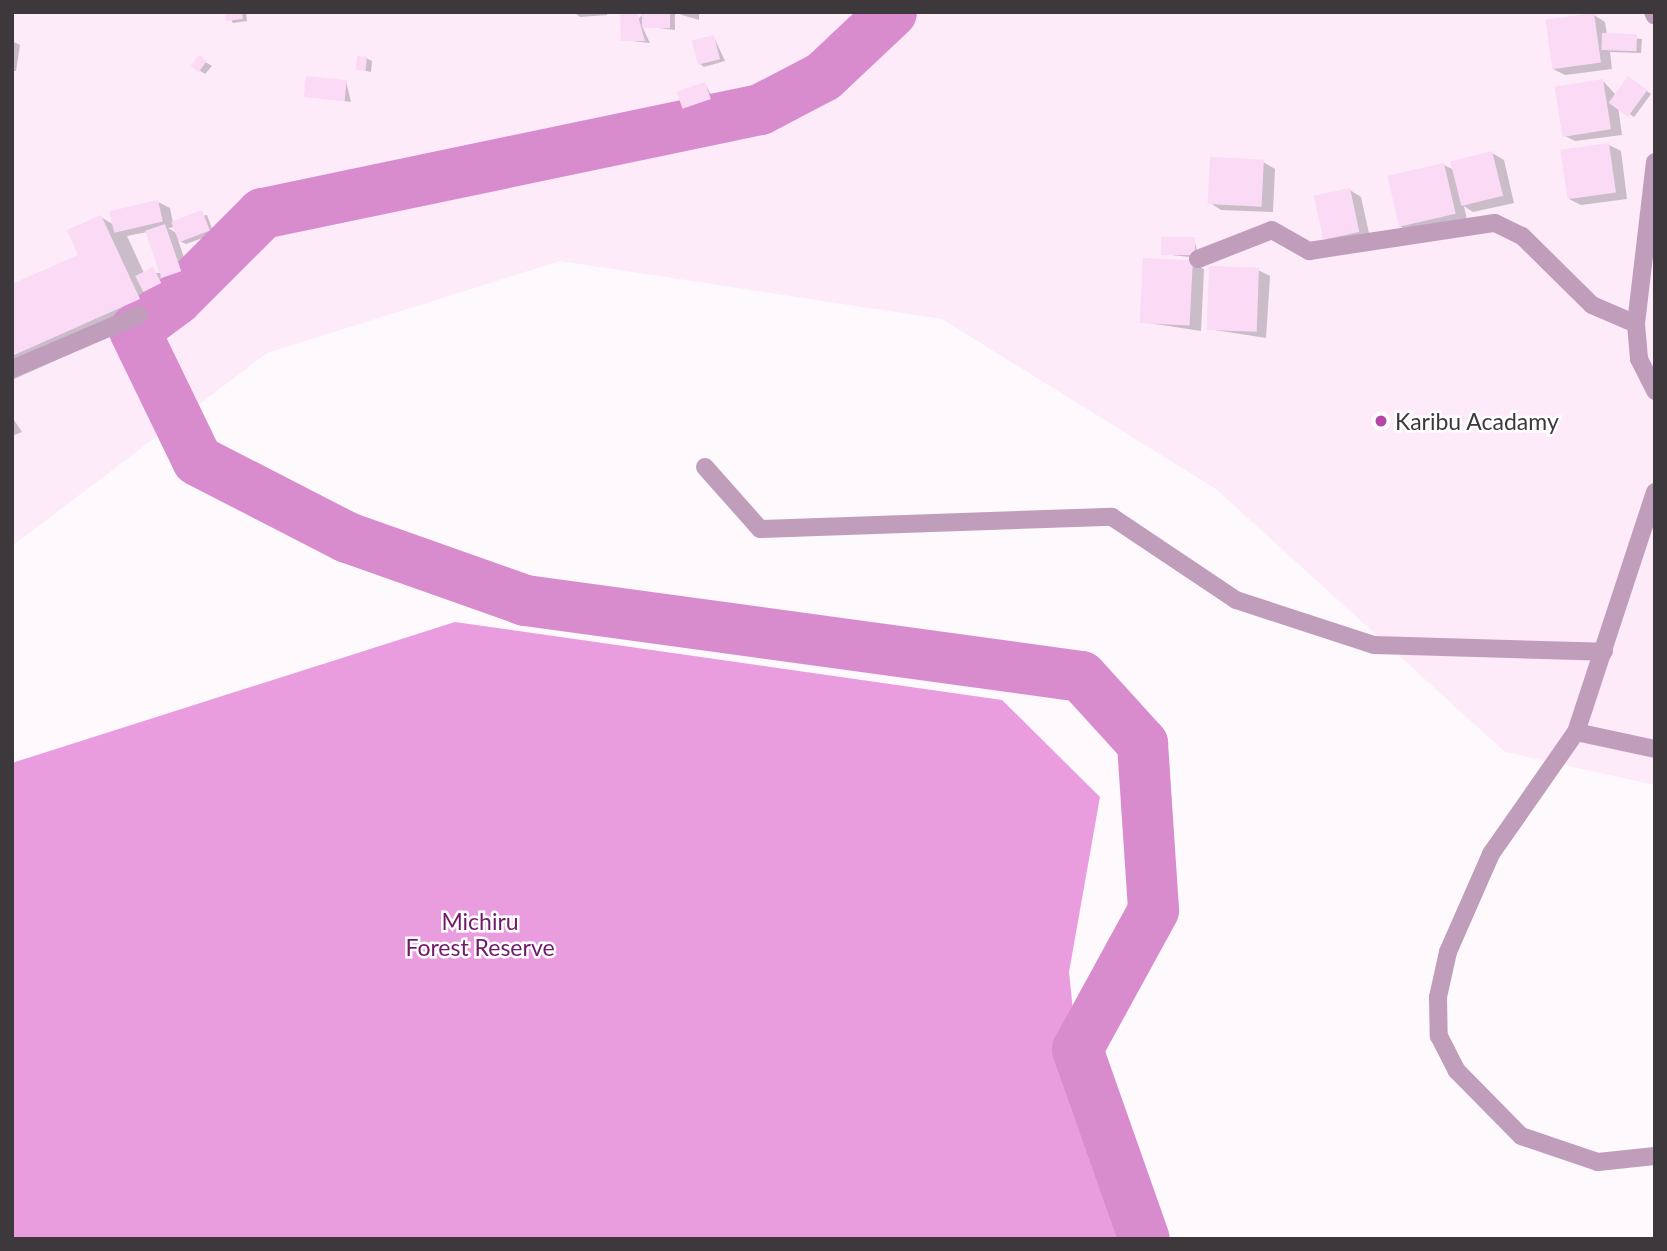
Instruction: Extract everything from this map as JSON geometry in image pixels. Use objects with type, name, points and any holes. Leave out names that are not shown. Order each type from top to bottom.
[{"type":"street","points":[[1655,162],[1636,324],[1640,359],[1655,391]]},
{"type":"street","points":[[1198,260],[1272,230],[1309,251],[1494,223],[1522,236],[1592,305],[1636,324]]},
{"type":"street","points":[[12,369],[139,314]]},
{"type":"street","points":[[705,467],[761,529],[1112,517],[1237,600],[1374,645],[1604,652]]},
{"type":"street","points":[[1655,492],[1576,732],[1491,854],[1467,905],[1438,997],[1439,1036],[1457,1071],[1521,1136],[1598,1162],[1655,1156]]},
{"type":"street","points":[[1576,732],[1655,748]]},
{"type":"shaded area","name":"Karibu Acadamy","points":[[12,12],[1655,12],[1655,785],[1505,752],[1216,489],[942,319],[560,261],[267,353],[12,546]]},
{"type":"green space","name":"Michiru Forest Reserve","points":[[455,622],[1002,700],[1100,797],[1069,972],[1077,1049],[1119,1239],[12,1239],[12,763]]},
{"type":"building","points":[[225,12],[242,12],[243,19],[226,21]]},
{"type":"building","points":[[620,12],[637,12],[645,41],[621,41]]},
{"type":"building","points":[[642,12],[670,12],[670,28],[642,28]]},
{"type":"building","points":[[1594,13],[1601,63],[1552,69],[1545,20]]},
{"type":"building","points":[[1602,33],[1637,34],[1636,51],[1601,50]]},
{"type":"building","points":[[714,35],[720,59],[698,65],[692,41]]},
{"type":"building","points":[[199,55],[207,61],[199,72],[191,66]]},
{"type":"building","points":[[357,56],[367,57],[365,71],[356,70]]},
{"type":"building","points":[[306,76],[347,80],[345,101],[304,97]]},
{"type":"building","points":[[1628,76],[1647,90],[1628,117],[1609,103]]},
{"type":"building","points":[[1603,79],[1611,129],[1563,137],[1555,87]]},
{"type":"building","points":[[705,82],[711,99],[682,109],[677,92]]},
{"type":"building","points":[[1609,143],[1616,193],[1567,199],[1560,150]]},
{"type":"building","points":[[1492,151],[1503,196],[1461,206],[1450,161]]},
{"type":"building","points":[[1210,157],[1264,160],[1261,207],[1208,204]]},
{"type":"building","points":[[1444,163],[1456,214],[1399,227],[1387,176]]},
{"type":"building","points":[[1350,188],[1359,232],[1323,240],[1314,196]]},
{"type":"building","points":[[158,200],[163,221],[114,233],[109,211]]},
{"type":"building","points":[[202,210],[210,231],[179,242],[171,222]]},
{"type":"building","points":[[101,215],[140,299],[12,356],[12,284],[78,255],[67,230]]},
{"type":"building","points":[[165,224],[181,271],[161,278],[145,231]]},
{"type":"building","points":[[1161,237],[1195,237],[1195,255],[1161,255]]},
{"type":"building","points":[[1143,258],[1193,261],[1190,326],[1140,323]]},
{"type":"building","points":[[1209,266],[1259,268],[1257,332],[1207,330]]},
{"type":"building","points":[[153,267],[161,283],[143,292],[135,276]]},
{"type":"waterway","points":[[891,12],[823,76],[760,109],[262,213],[176,299],[134,330],[197,460],[347,537],[525,600],[1081,676],[1142,743],[1153,910],[1077,1049],[1144,1239]]},
{"type":"place","name":"Karibu Acadamy","points":[[1381,421]]}]
